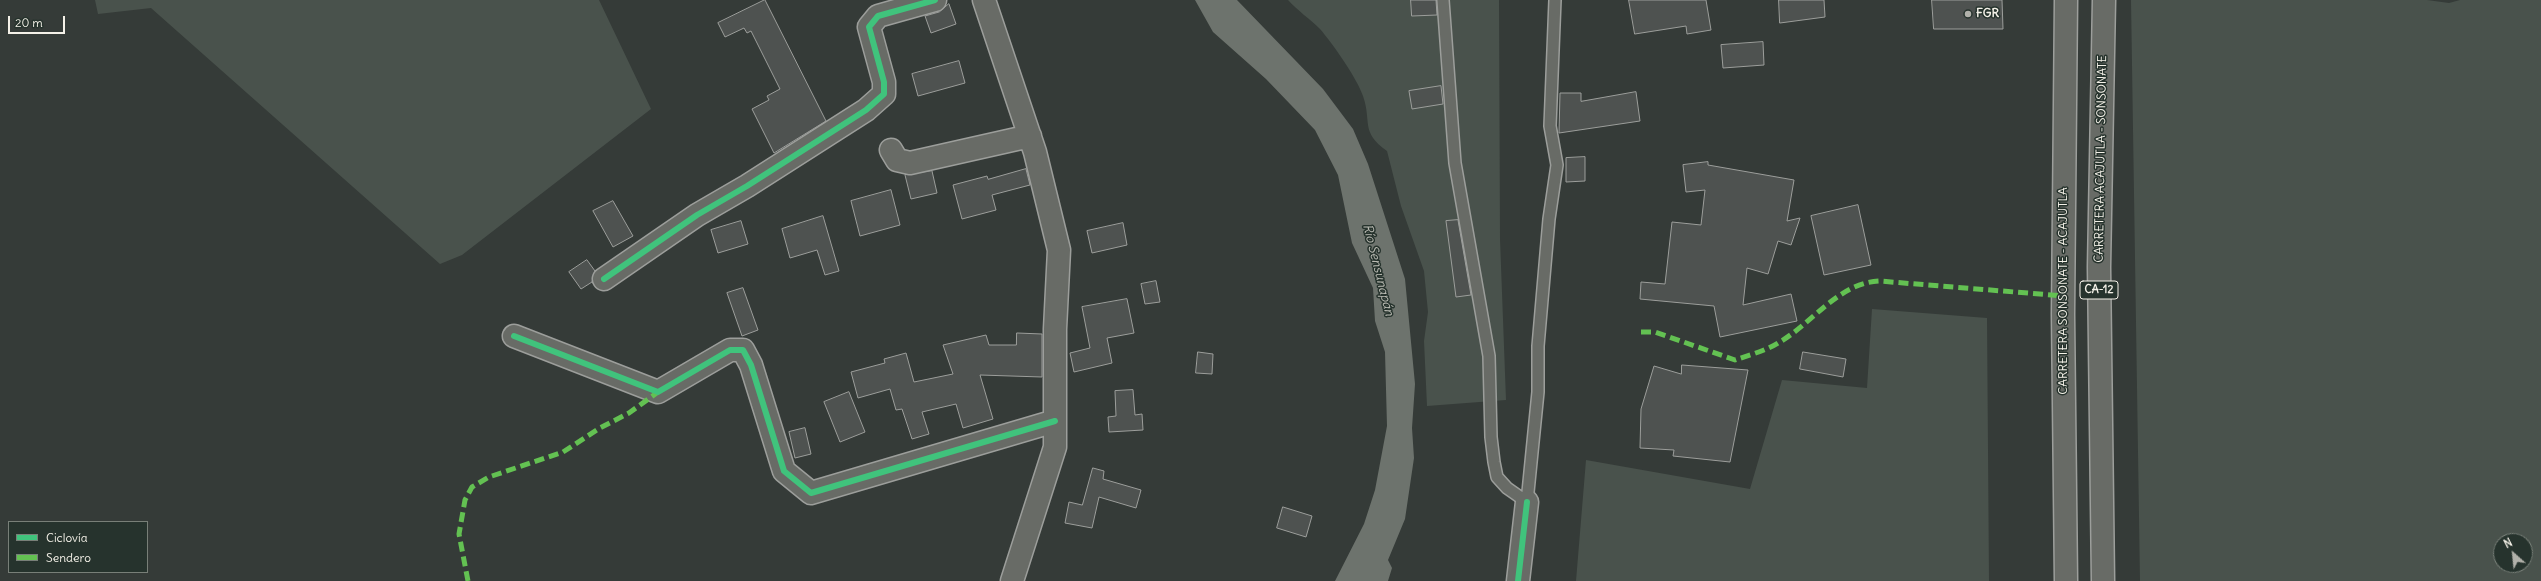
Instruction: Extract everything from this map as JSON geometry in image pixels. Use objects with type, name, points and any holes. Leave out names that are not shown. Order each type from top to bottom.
[{"type":"main road","points":[[604,280],[697,215],[747,186],[866,110],[884,94],[884,82],[869,27],[878,16],[935,0]]},
{"type":"main road","points":[[984,0],[1030,136],[1059,250],[1055,329],[1055,447],[1012,581]]},
{"type":"main road","name":"CARRETERA SONSONATE - ACAJUTLA","points":[[2066,0],[2063,314],[2066,581]]},
{"type":"main road","name":"CARRETERA ACAJUTLA - SONSONATE","points":[[2102,581],[2099,267],[2104,0]]},
{"type":"main road","points":[[892,150],[897,160],[910,163],[1030,136]]},
{"type":"main road","points":[[514,336],[658,392],[730,350],[743,350],[751,365],[784,471],[811,493],[1055,421]]},
{"type":"main road","points":[[1518,581],[1527,502]]},
{"type":"lane","points":[[1443,0],[1455,163],[1489,356],[1491,437],[1494,462],[1497,477],[1507,488],[1527,502],[1538,392],[1538,346],[1549,219],[1557,166],[1550,126],[1555,0]]},
{"type":"shaded area","points":[[95,0],[599,0],[651,109],[462,255],[440,264],[151,8],[98,14]]},
{"type":"shaded area","points":[[1288,0],[1499,0],[1500,239],[1506,400],[1427,406],[1424,341],[1428,312],[1424,271],[1401,206],[1387,151],[1373,138],[1370,132],[1366,105],[1363,96],[1344,61],[1320,29]]},
{"type":"shaded area","points":[[2131,0],[2427,0],[2449,3],[2460,0],[2541,0],[2541,581],[2140,581]]},
{"type":"shaded area","points":[[1872,309],[1987,318],[1989,581],[1576,581],[1586,460],[1750,489],[1782,380],[1867,388]]},
{"type":"water","name":"Río Sensunapán","points":[[1195,0],[1237,0],[1323,89],[1353,129],[1368,164],[1405,279],[1415,384],[1412,428],[1414,458],[1405,519],[1388,560],[1392,568],[1388,581],[1335,581],[1364,524],[1375,490],[1387,426],[1385,352],[1375,321],[1373,288],[1352,243],[1338,175],[1315,130],[1266,79],[1213,32]]},
{"type":"building","points":[[765,0],[826,121],[774,153],[752,109],[769,100],[767,96],[780,89],[751,31],[747,33],[744,28],[725,37],[718,23]]},
{"type":"building","points":[[1411,0],[1436,0],[1437,15],[1412,16]]},
{"type":"building","points":[[1629,0],[1706,0],[1711,30],[1687,34],[1686,26],[1635,34]]},
{"type":"building","points":[[1779,0],[1824,0],[1825,17],[1780,23]]},
{"type":"building","name":"FGR","points":[[1932,0],[2002,0],[2003,29],[1934,29]]},
{"type":"building","points":[[949,4],[956,24],[931,33],[925,16],[939,12]]},
{"type":"building","points":[[1763,42],[1764,65],[1723,68],[1721,45]]},
{"type":"building","points":[[959,61],[965,83],[918,96],[912,74]]},
{"type":"building","points":[[1441,86],[1443,104],[1412,109],[1409,91]]},
{"type":"building","points":[[1636,92],[1640,121],[1559,133],[1560,93],[1581,93],[1581,101]]},
{"type":"building","points":[[1585,157],[1585,181],[1566,182],[1566,158]]},
{"type":"building","points":[[1708,162],[1708,165],[1794,180],[1787,221],[1800,218],[1791,245],[1778,241],[1768,274],[1747,268],[1743,305],[1791,294],[1797,321],[1720,337],[1714,306],[1640,299],[1641,282],[1665,284],[1672,222],[1701,225],[1705,190],[1686,192],[1683,165]]},
{"type":"building","points":[[1026,169],[1030,185],[992,195],[996,210],[962,219],[953,185],[987,176],[988,179]]},
{"type":"building","points":[[932,171],[937,193],[911,199],[905,175]]},
{"type":"building","points":[[891,190],[900,225],[860,236],[851,201]]},
{"type":"building","points":[[613,201],[633,236],[613,247],[593,211]]},
{"type":"building","points":[[1858,205],[1871,265],[1824,275],[1811,216]]},
{"type":"building","points":[[823,216],[839,271],[825,275],[817,250],[790,258],[782,229]]},
{"type":"building","points":[[1458,220],[1471,295],[1456,297],[1446,221]]},
{"type":"building","points":[[741,221],[748,244],[718,253],[711,230]]},
{"type":"building","points":[[1123,223],[1127,245],[1092,253],[1087,231]]},
{"type":"building","points":[[587,260],[595,271],[592,282],[581,289],[569,272]]},
{"type":"building","points":[[1156,281],[1160,302],[1145,304],[1141,284]]},
{"type":"building","points":[[743,288],[758,330],[742,336],[727,293]]},
{"type":"building","points":[[1127,299],[1134,333],[1107,338],[1112,363],[1074,372],[1070,353],[1090,348],[1082,307]]},
{"type":"building","points":[[1017,333],[1042,334],[1042,377],[980,375],[993,419],[963,428],[956,404],[922,412],[929,434],[912,439],[902,409],[896,410],[890,389],[858,398],[851,372],[885,363],[884,359],[906,353],[914,382],[953,374],[943,345],[986,335],[989,345],[1016,345]]},
{"type":"building","points":[[1198,352],[1213,354],[1212,374],[1196,373]]},
{"type":"building","points":[[1803,352],[1846,359],[1843,377],[1800,369]]},
{"type":"building","points":[[1682,365],[1748,370],[1730,462],[1673,456],[1674,450],[1640,448],[1641,409],[1654,366],[1681,374]]},
{"type":"building","points":[[1133,390],[1135,415],[1142,414],[1143,430],[1109,432],[1108,417],[1116,416],[1115,391]]},
{"type":"building","points":[[849,392],[865,432],[840,442],[824,402]]},
{"type":"building","points":[[805,428],[811,454],[795,458],[789,432]]},
{"type":"building","points":[[1093,468],[1104,471],[1103,479],[1141,490],[1136,508],[1099,497],[1092,528],[1065,523],[1069,502],[1082,505]]},
{"type":"building","points":[[1283,507],[1312,516],[1306,537],[1277,528]]},
{"type":"marked path","points":[[1641,332],[1655,332],[1735,360],[1773,346],[1802,326],[1838,296],[1864,283],[1879,281],[2064,296]]},
{"type":"marked path","points":[[468,581],[459,534],[465,500],[472,487],[489,477],[563,452],[600,428],[629,413],[658,392]]},
{"type":"cycle path","points":[[604,279],[697,215],[747,186],[866,110],[884,94],[884,82],[869,27],[878,16],[935,0]]},
{"type":"cycle path","points":[[514,336],[658,392],[730,350],[743,350],[751,365],[784,471],[811,493],[1055,421]]},
{"type":"cycle path","points":[[1518,581],[1527,502]]},
{"type":"place","name":"FGR","points":[[1968,14]]}]
